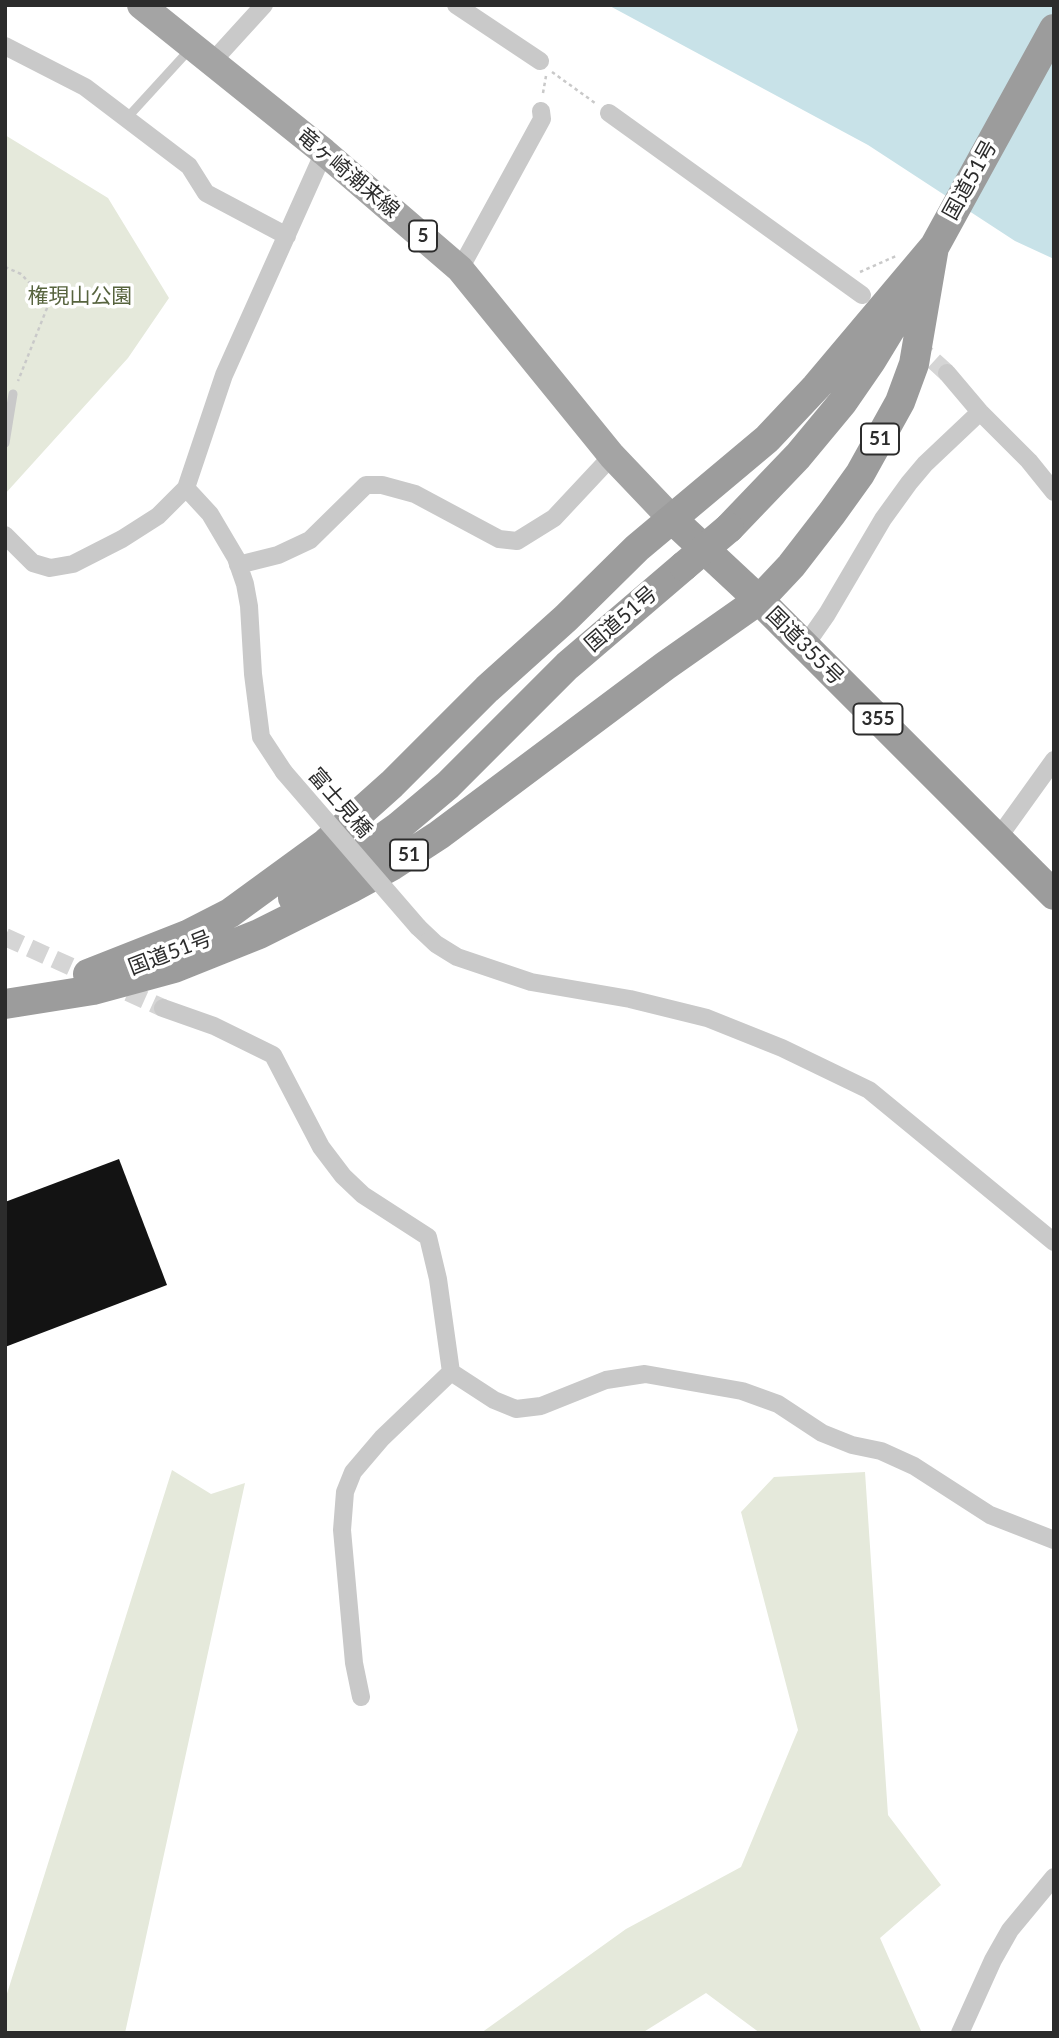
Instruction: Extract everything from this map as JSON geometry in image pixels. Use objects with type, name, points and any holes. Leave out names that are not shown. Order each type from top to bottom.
[{"type":"highway","name":"国道51号","points":[[5,1003],[110,976],[170,956],[291,899],[348,863],[398,827],[448,785],[567,666],[729,528],[798,456],[871,361],[1054,29]]},
{"type":"highway","name":"51","points":[[5,1003],[107,968],[187,935],[230,913],[326,843],[392,784],[487,689],[566,618],[637,548],[775,430],[816,387],[937,243]]},
{"type":"highway","name":"51","points":[[5,1003],[93,990],[174,968],[259,934],[351,888],[439,835],[665,666],[759,600],[791,566],[860,474],[900,402],[914,364],[937,243]]},
{"type":"highway","name":"国道355号","points":[[672,519],[759,600],[1054,895]]},
{"type":"main road","name":"竜ヶ崎潮来線","points":[[141,5],[324,152],[460,269],[612,456],[672,519]]},
{"type":"street","points":[[202,54],[264,5]]},
{"type":"street","points":[[456,5],[540,61]]},
{"type":"street","points":[[5,47],[85,87],[189,166],[206,193],[287,236]]},
{"type":"street","points":[[460,269],[542,119],[541,111]]},
{"type":"street","points":[[609,113],[862,295]]},
{"type":"street","points":[[5,535],[33,563],[50,568],[73,564],[122,539],[158,516],[186,488],[224,374],[324,152]]},
{"type":"street","points":[[947,373],[980,412],[1029,461],[1054,492]]},
{"type":"street","points":[[804,647],[827,614],[883,519],[909,483],[925,464],[980,412]]},
{"type":"street","points":[[238,565],[278,555],[310,540],[366,485],[382,485],[415,494],[499,539],[517,541],[554,518],[612,456]]},
{"type":"street","name":"富士見橋","points":[[186,488],[210,514],[238,565],[249,606],[253,674],[261,737],[270,755],[418,927],[436,944],[457,957],[531,982],[630,999],[707,1018],[782,1048],[869,1090],[1054,1242]]},
{"type":"street","points":[[998,838],[1054,760]]},
{"type":"street","points":[[163,1008],[214,1026],[273,1055],[321,1147],[343,1176],[363,1195],[428,1237],[438,1279],[451,1372],[494,1400],[516,1409],[541,1406],[606,1380],[645,1374],[742,1391],[778,1404],[822,1433],[852,1445],[881,1451],[914,1466],[990,1515],[1054,1541]]},
{"type":"street","points":[[361,1697],[354,1663],[342,1530],[345,1492],[353,1472],[382,1438],[451,1372]]},
{"type":"street","points":[[960,2033],[1010,1930],[1054,1877]]},
{"type":"lane","points":[[126,119],[202,54]]},
{"type":"lane","points":[[5,443],[10,398]]},
{"type":"path","points":[[541,111],[547,69],[609,113]]},
{"type":"path","points":[[842,281],[903,253]]},
{"type":"path","points":[[5,267],[21,274],[49,303],[10,398]]},
{"type":"green space","name":"権現山公園","points":[[5,135],[108,198],[169,298],[128,358],[5,494]]},
{"type":"green space","points":[[172,1470],[211,1494],[245,1483],[125,2033],[5,2033],[5,2000]]},
{"type":"green space","points":[[865,1472],[888,1815],[941,1885],[880,1938],[922,2033],[760,2033],[706,1993],[642,2033],[481,2033],[626,1929],[741,1867],[798,1730],[741,1512],[774,1477]]},
{"type":"water","points":[[608,5],[1054,5],[1054,259],[1015,241],[868,145]]},
{"type":"building","points":[[119,1159],[167,1285],[5,1347],[5,1202]]},
{"type":"tunnel","points":[[914,343],[947,373]]},
{"type":"tunnel","points":[[5,937],[163,1008]]}]
